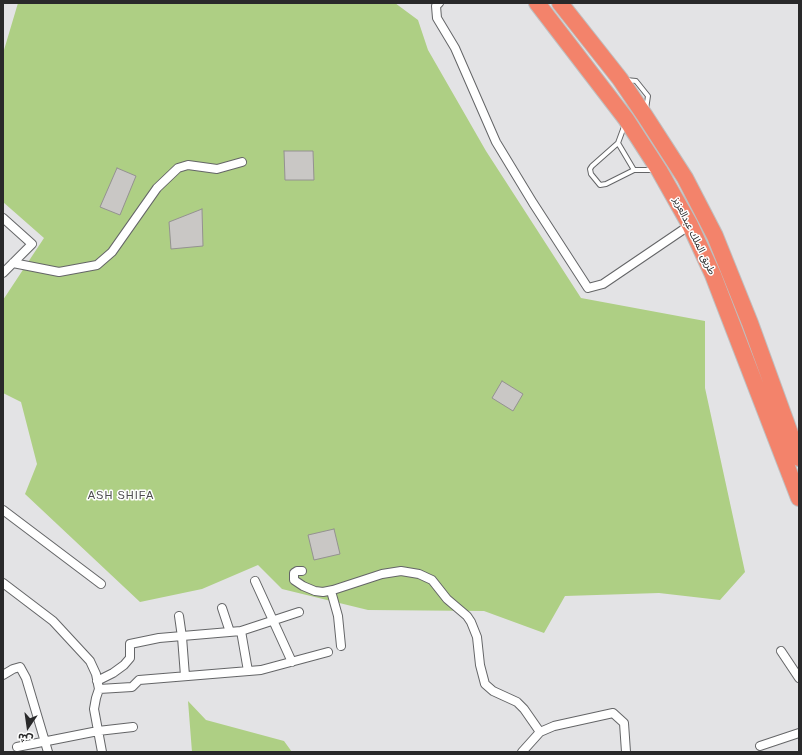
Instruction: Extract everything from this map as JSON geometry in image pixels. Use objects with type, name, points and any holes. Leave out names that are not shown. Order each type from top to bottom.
[{"type":"highway","name":"طريق الملك عبدالعزيز","points":[[537,3],[626,120],[659,170],[690,225],[713,275],[799,498]]},
{"type":"highway","name":"طريق الملك عبدالعزيز","points":[[560,3],[620,79],[685,178],[715,236],[750,323],[799,458]]},
{"type":"street","points":[[439,3],[436,6],[437,18],[455,48],[496,142],[533,203],[588,288],[603,284],[690,225]]},
{"type":"street","points":[[12,264],[59,272],[97,265],[112,252],[157,188],[178,168],[188,165],[217,169],[242,162]]},
{"type":"street","points":[[3,218],[32,244],[3,273]]},
{"type":"street","points":[[3,510],[101,584]]},
{"type":"street","points":[[302,571],[294,572],[294,580],[297,583],[315,591],[323,592],[332,591],[382,574],[401,571],[419,574],[432,580],[447,599],[468,616],[477,637],[480,665],[485,684],[493,691],[518,702],[540,732]]},
{"type":"street","points":[[255,582],[292,662]]},
{"type":"street","points":[[3,583],[53,621],[90,661],[96,674],[98,685],[94,709],[102,752]]},
{"type":"street","points":[[332,591],[338,616],[341,646]]},
{"type":"street","points":[[222,608],[230,632]]},
{"type":"street","points":[[98,685],[130,658],[130,644],[160,638],[241,631],[299,612]]},
{"type":"street","points":[[179,616],[185,676]]},
{"type":"street","points":[[241,631],[248,671]]},
{"type":"street","points":[[781,651],[799,678]]},
{"type":"street","points":[[98,685],[132,687],[139,680],[261,670],[328,652]]},
{"type":"street","points":[[3,675],[20,667],[26,678],[46,741],[48,752]]},
{"type":"street","points":[[522,752],[540,732],[554,726],[613,713],[624,723],[626,752]]},
{"type":"street","points":[[16,747],[98,731],[133,727]]},
{"type":"street","points":[[760,746],[799,733]]},
{"type":"lane","points":[[626,120],[618,143],[592,166],[590,169],[591,174],[600,184],[606,184],[634,170],[659,170]]},
{"type":"lane","points":[[618,143],[634,170]]},
{"type":"green space","points":[[18,3],[395,3],[418,20],[428,50],[486,151],[581,298],[705,321],[705,388],[745,572],[720,600],[659,593],[565,596],[544,633],[484,611],[368,610],[282,589],[258,565],[202,589],[140,602],[25,494],[37,464],[21,402],[3,393],[3,300],[44,238],[3,202],[3,50]]},
{"type":"green space","points":[[188,701],[206,720],[284,741],[292,752],[192,752]]},
{"type":"building","points":[[284,151],[313,151],[314,180],[285,180]]},
{"type":"building","points":[[117,168],[136,176],[120,215],[100,207]]},
{"type":"building","points":[[202,209],[203,246],[171,249],[169,222]]},
{"type":"building","points":[[502,381],[523,394],[513,411],[492,398]]},
{"type":"building","points":[[334,529],[340,554],[314,560],[308,535]]},
{"type":"district","name":"ASH SHIFA","points":[[121,496]]}]
